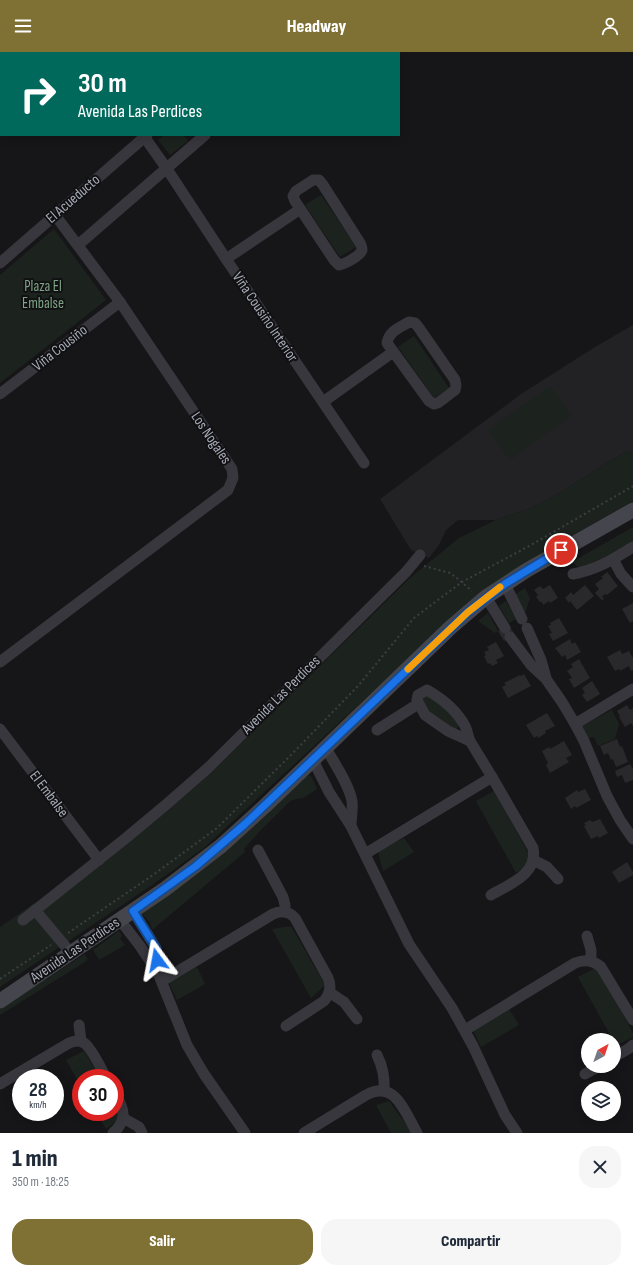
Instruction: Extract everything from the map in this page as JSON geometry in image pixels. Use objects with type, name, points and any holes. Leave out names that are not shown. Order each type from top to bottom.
[{"type":"street","name":"Viña Cousiño Interior","points":[[144,136],[364,463]]},
{"type":"street","name":"El Acueducto","points":[[0,263],[144,136]]},
{"type":"street","points":[[78,245],[204,136]]},
{"type":"street","points":[[313,180],[319,180],[360,243],[362,249],[360,254],[344,264],[339,265],[299,210],[293,196],[296,191],[313,180]]},
{"type":"street","points":[[226,259],[299,210]]},
{"type":"street","name":"Los Nogales","points":[[0,662],[228,490],[233,478],[232,469],[120,302],[55,215]]},
{"type":"street","name":"Viña Cousiño","points":[[0,394],[120,302]]},
{"type":"street","points":[[409,322],[415,323],[455,380],[455,390],[438,403],[434,404],[429,402],[393,352],[387,343],[391,333],[409,322]]},
{"type":"street","points":[[323,402],[393,352]]},
{"type":"street","name":"Avenida Las Perdices","points":[[0,1001],[133,911],[196,866],[221,846],[326,748],[451,627],[486,597],[527,570],[633,510]]},
{"type":"street","points":[[573,574],[590,570],[633,547]]},
{"type":"street","name":"Avenida Las Perdices","points":[[23,920],[99,860],[208,768],[420,555]]},
{"type":"street","points":[[613,559],[621,574],[633,587]]},
{"type":"street","points":[[505,584],[540,660],[546,679]]},
{"type":"street","points":[[486,597],[531,665],[546,679],[562,702],[575,724],[607,796],[620,820],[633,839]]},
{"type":"street","points":[[575,724],[633,689]]},
{"type":"street","points":[[470,741],[448,731],[425,715],[418,704],[418,695],[427,690],[454,711],[464,725],[470,741],[530,842],[534,854],[532,865],[526,873],[491,895]]},
{"type":"street","points":[[377,730],[418,704]]},
{"type":"street","name":"El Embalse","points":[[0,729],[99,860]]},
{"type":"street","points":[[326,748],[345,782],[351,799],[351,826]]},
{"type":"street","points":[[313,760],[329,792],[351,826],[409,944],[452,1008],[481,1063],[505,1115],[517,1133]]},
{"type":"street","points":[[365,854],[492,777]]},
{"type":"street","points":[[258,850],[283,897],[285,912]]},
{"type":"street","points":[[533,860],[547,867],[558,879]]},
{"type":"street","points":[[35,910],[71,953]]},
{"type":"street","points":[[133,911],[156,948],[160,977]]},
{"type":"street","points":[[160,977],[273,914],[281,911],[285,912],[295,918],[328,978],[330,987],[324,1001],[286,1026]]},
{"type":"street","points":[[120,920],[149,959],[160,977],[188,1045],[204,1074],[245,1133]]},
{"type":"street","points":[[587,936],[591,950],[591,961]]},
{"type":"street","points":[[464,1030],[576,963],[586,960],[597,963],[605,972],[633,1020]]},
{"type":"street","points":[[329,992],[344,1002],[357,1019]]},
{"type":"street","points":[[79,1025],[81,1041]]},
{"type":"street","points":[[0,1084],[73,1041],[84,1042],[89,1047],[101,1069]]},
{"type":"street","points":[[621,1054],[633,1045]]},
{"type":"street","points":[[378,1055],[384,1076],[384,1091]]},
{"type":"street","points":[[304,1133],[371,1092],[384,1091],[394,1095],[398,1099],[417,1133]]},
{"type":"street","points":[[124,1119],[138,1127],[142,1133]]},
{"type":"street","points":[[113,1133],[119,1127],[122,1121]]},
{"type":"path","points":[[0,979],[153,875],[217,828],[358,686],[414,618],[462,582],[531,545],[633,486]]},
{"type":"path","points":[[412,564],[450,573],[472,591],[486,597]]},
{"type":"shaded area","points":[[633,325],[633,451],[623,453],[563,491],[529,509],[496,520],[458,520],[446,530],[439,545],[429,558],[411,550],[380,499],[521,394],[595,347]]},
{"type":"green space","points":[[163,136],[184,136],[188,141],[170,155],[158,140]]},
{"type":"green space","points":[[321,195],[356,247],[340,257],[305,205]]},
{"type":"green space","name":"Plaza El Embalse","points":[[54,229],[106,300],[0,383],[0,275]]},
{"type":"green space","points":[[414,336],[449,388],[434,398],[398,347]]},
{"type":"green space","points":[[550,386],[572,415],[510,460],[488,430]]},
{"type":"green space","points":[[633,451],[633,501],[522,564],[450,620],[205,847],[155,883],[0,987],[0,927],[171,808],[212,772],[411,577],[459,538],[496,520],[529,509],[563,491],[623,453]]},
{"type":"green space","points":[[633,527],[633,543],[583,568],[572,562]]},
{"type":"green space","points":[[525,588],[530,598],[525,614],[514,595]]},
{"type":"green space","points":[[506,601],[516,619],[509,623],[499,606]]},
{"type":"green space","points":[[488,613],[498,631],[495,633],[478,621]]},
{"type":"green space","points":[[427,695],[447,709],[459,725],[456,730],[437,722],[421,704],[422,698]]},
{"type":"green space","points":[[612,710],[619,724],[615,739],[598,746],[594,737],[588,738],[582,726]]},
{"type":"green space","points":[[306,775],[311,776],[317,789],[303,798],[292,800],[286,805],[244,849],[245,852],[152,930],[150,923],[142,914],[223,854]]},
{"type":"green space","points":[[494,791],[528,852],[525,864],[522,869],[516,873],[476,801]]},
{"type":"green space","points":[[404,838],[414,852],[383,871],[378,851]]},
{"type":"green space","points":[[291,926],[325,985],[311,998],[272,929]]},
{"type":"green space","points":[[119,931],[122,936],[120,938],[125,945],[99,960],[93,950]]},
{"type":"green space","points":[[85,954],[88,960],[0,1015],[0,1009]]},
{"type":"green space","points":[[197,967],[205,984],[177,1000],[169,983]]},
{"type":"green space","points":[[597,967],[633,1033],[633,1037],[621,1043],[621,1033],[609,1033],[578,977]]},
{"type":"green space","points":[[509,1009],[519,1025],[481,1047],[473,1030]]},
{"type":"green space","points":[[84,1051],[95,1069],[72,1069],[72,1070],[66,1060]]},
{"type":"green space","points":[[389,1101],[411,1133],[391,1133],[376,1105]]},
{"type":"green space","points":[[101,1121],[117,1121],[106,1129]]},
{"type":"building","points":[[607,572],[618,586],[607,595],[602,596],[604,599],[602,600],[595,593],[599,589],[595,584],[603,578],[601,577]]},
{"type":"building","points":[[550,585],[558,598],[543,605],[542,602],[540,602],[536,597],[538,595],[534,590],[540,586],[543,589]]},
{"type":"building","points":[[585,585],[594,596],[577,610],[570,601],[569,603],[565,598],[571,592],[573,595]]},
{"type":"building","points":[[633,603],[633,621],[630,623],[622,609]]},
{"type":"building","points":[[559,618],[568,633],[553,641],[549,634],[552,633],[548,626],[551,625],[550,623]]},
{"type":"building","points":[[509,625],[515,635],[504,641],[498,631]]},
{"type":"building","points":[[570,639],[572,644],[575,642],[581,652],[567,660],[565,655],[562,657],[555,648]]},
{"type":"building","points":[[496,642],[504,656],[496,660],[498,663],[492,666],[490,663],[488,664],[484,656],[486,655],[484,652],[489,650],[487,647]]},
{"type":"building","points":[[620,650],[622,654],[629,651],[633,658],[633,670],[631,671],[629,666],[620,671],[619,669],[615,671],[607,657]]},
{"type":"building","points":[[579,659],[590,678],[574,688],[569,679],[572,678],[567,671],[573,667],[571,664]]},
{"type":"building","points":[[524,674],[531,686],[508,698],[502,687],[506,685],[504,683]]},
{"type":"building","points":[[592,681],[600,694],[587,702],[582,695],[585,693],[582,688]]},
{"type":"building","points":[[627,705],[630,710],[633,708],[633,726],[631,723],[625,727],[617,711]]},
{"type":"building","points":[[547,713],[555,726],[545,731],[546,733],[538,738],[537,736],[534,738],[526,725]]},
{"type":"building","points":[[617,739],[620,747],[622,746],[628,762],[616,767],[613,759],[611,760],[608,753],[604,755],[600,746]]},
{"type":"building","points":[[564,741],[572,755],[566,758],[569,762],[550,773],[546,765],[548,763],[542,751],[549,747],[550,749]]},
{"type":"building","points":[[630,764],[633,769],[633,780],[625,783],[622,775],[617,777],[615,771]]},
{"type":"building","points":[[585,789],[591,800],[571,809],[565,798],[577,790],[578,792]]},
{"type":"building","points":[[600,819],[608,833],[599,838],[598,836],[591,839],[584,826],[586,825],[584,823],[590,820],[592,822]]},
{"type":"building","points":[[627,862],[633,872],[633,875],[619,883],[612,872]]},
{"type":"slow traffic","points":[[408,669],[451,627],[500,587]]},
{"type":"route","points":[[157,960],[156,948],[133,911],[165,889],[221,846],[468,612],[505,584],[561,550]]}]
